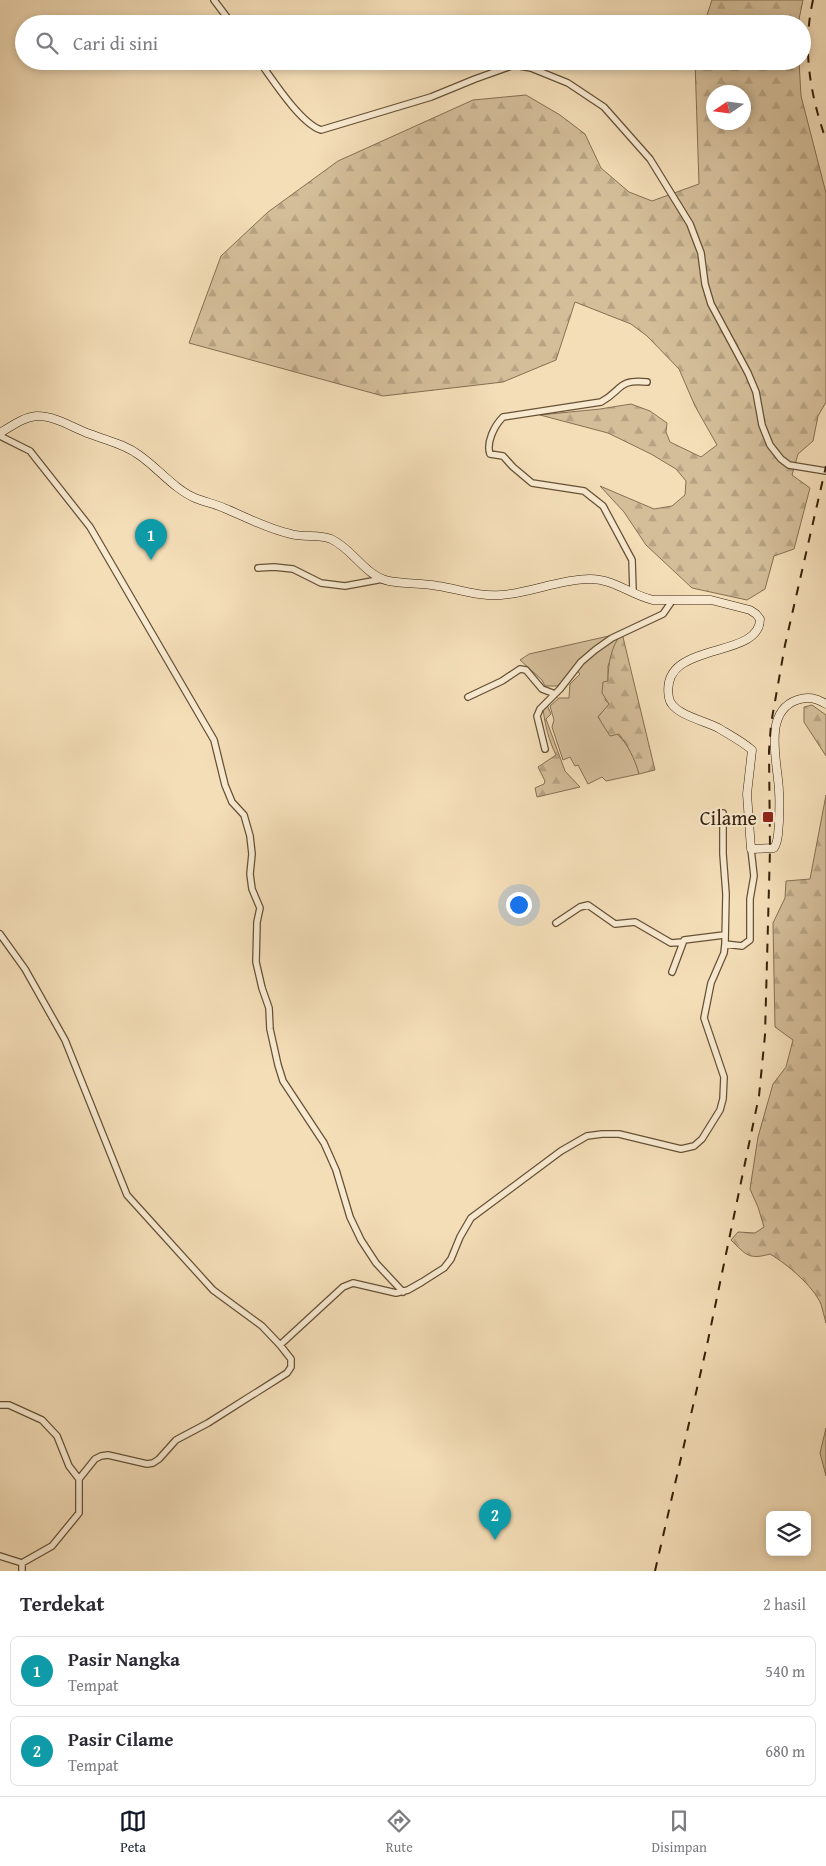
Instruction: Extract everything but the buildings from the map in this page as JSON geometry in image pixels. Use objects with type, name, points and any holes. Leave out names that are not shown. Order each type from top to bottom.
[{"type":"street","points":[[214,0],[225,15]]},
{"type":"street","points":[[266,70],[301,116],[315,128],[321,130],[431,97],[500,70]]},
{"type":"street","points":[[536,70],[568,83],[604,107],[650,159],[690,224],[701,253],[705,284],[711,304],[756,392],[762,425],[770,445],[781,459],[789,465],[826,471]]},
{"type":"street","points":[[633,591],[632,560],[603,506],[584,491],[532,483],[503,456],[490,454],[489,449],[490,440],[495,428],[503,417],[601,402],[625,382],[635,380],[648,382]]},
{"type":"street","points":[[403,1292],[376,1263],[361,1240],[350,1217],[336,1170],[324,1143],[283,1080],[270,1028],[269,1008],[256,962],[257,922],[260,908],[252,889],[250,836],[244,815],[232,802],[225,786],[214,740],[90,527],[30,451],[0,434],[28,417],[39,416],[54,419],[121,444],[138,454],[177,487],[194,498],[284,532],[302,536],[322,536],[334,540],[375,575],[388,581],[436,585],[491,596],[514,594],[569,581],[590,579],[601,580],[633,591],[646,598],[672,601],[711,600],[750,610],[756,614],[760,620],[758,630],[751,637],[683,663],[672,674],[668,686],[669,700],[674,707],[683,713],[719,728],[752,750],[747,794],[754,876],[750,898],[750,940],[742,946],[725,944]]},
{"type":"street","points":[[258,568],[274,567],[293,570],[321,583],[344,586],[383,579]]},
{"type":"street","points":[[545,749],[537,713],[581,662],[595,650],[612,638],[663,614],[672,601]]},
{"type":"street","points":[[468,697],[502,681],[520,669],[528,672],[542,689],[555,694]]},
{"type":"street","points":[[751,849],[770,849],[775,846],[778,839],[779,791],[775,753],[777,718],[790,702],[809,697],[824,703]]},
{"type":"street","points":[[280,1345],[348,1284],[363,1285],[389,1292],[403,1292],[444,1268],[472,1218],[488,1204],[561,1151],[587,1136],[619,1134],[681,1149],[694,1146],[702,1139],[720,1110],[723,1099],[724,1077],[704,1021],[704,1014],[711,983],[724,952],[725,944],[724,813]]},
{"type":"street","points":[[556,923],[570,912],[585,905],[597,910],[615,924],[635,922],[671,943],[724,935]]},
{"type":"street","points":[[0,934],[25,969],[65,1040],[127,1195],[213,1290],[262,1326],[291,1360],[291,1367],[287,1372],[208,1423],[176,1440],[160,1459],[146,1464],[114,1456],[101,1456],[95,1459],[79,1479]]},
{"type":"street","points":[[672,972],[683,942]]},
{"type":"street","points":[[0,1405],[9,1405],[42,1420],[57,1436],[70,1466],[79,1479],[79,1513],[52,1546],[22,1563],[0,1556]]},
{"type":"street","points":[[22,1563],[22,1571]]},
{"type":"green space","points":[[712,0],[803,0],[800,15],[707,15]]},
{"type":"green space","points":[[695,70],[800,70],[801,96],[826,193],[826,402],[818,416],[813,441],[798,454],[792,475],[810,488],[794,549],[774,556],[765,589],[747,600],[692,588],[646,545],[624,512],[600,486],[654,509],[672,506],[685,495],[686,481],[676,469],[651,454],[608,433],[540,415],[631,404],[650,411],[667,423],[666,432],[670,442],[701,457],[717,445],[695,406],[679,369],[647,336],[631,324],[575,302],[556,360],[503,382],[383,396],[189,343],[221,256],[268,212],[338,161],[473,100],[526,95],[560,115],[585,134],[601,168],[629,192],[652,201],[699,184]]},
{"type":"green space","points":[[622,633],[619,636],[608,666],[605,700],[610,704],[598,717],[624,741],[633,756],[639,774],[606,781],[602,777],[588,784],[578,765],[575,766],[570,757],[563,760],[552,727],[554,720],[550,706],[559,698],[569,698],[570,684],[580,674],[575,669],[557,686],[545,686],[542,680],[520,660],[529,654]]},
{"type":"green space","points":[[622,633],[655,770],[639,774],[628,748],[619,734],[610,736],[598,717],[609,704],[602,693],[603,682],[608,681],[611,656],[615,644]]},
{"type":"green space","points":[[547,705],[551,714],[546,719],[565,771],[580,787],[537,797],[535,788],[544,784],[545,781],[538,767],[556,755],[549,739],[545,721],[543,709]]},
{"type":"green space","points":[[812,705],[826,715],[826,756],[804,722],[804,707]]},
{"type":"green space","points":[[826,795],[826,1323],[817,1297],[791,1269],[770,1254],[763,1256],[748,1255],[731,1240],[738,1232],[755,1233],[764,1227],[750,1189],[758,1137],[773,1084],[786,1067],[793,1040],[775,1027],[773,923],[785,898],[786,881],[810,879]]},
{"type":"green space","points":[[826,1428],[826,1476],[820,1453]]},
{"type":"railway","points":[[810,15],[813,0]]},
{"type":"railway","points":[[809,70],[820,123],[826,140]]},
{"type":"railway","points":[[655,1571],[707,1345],[759,1096],[765,1035],[771,724],[785,645],[826,466]]},
{"type":"place","name":"Pasir Nangka","points":[[151,560]]},
{"type":"place","name":"Cilame","points":[[768,817]]},
{"type":"place","name":"Pasir Cilame","points":[[495,1540]]}]
